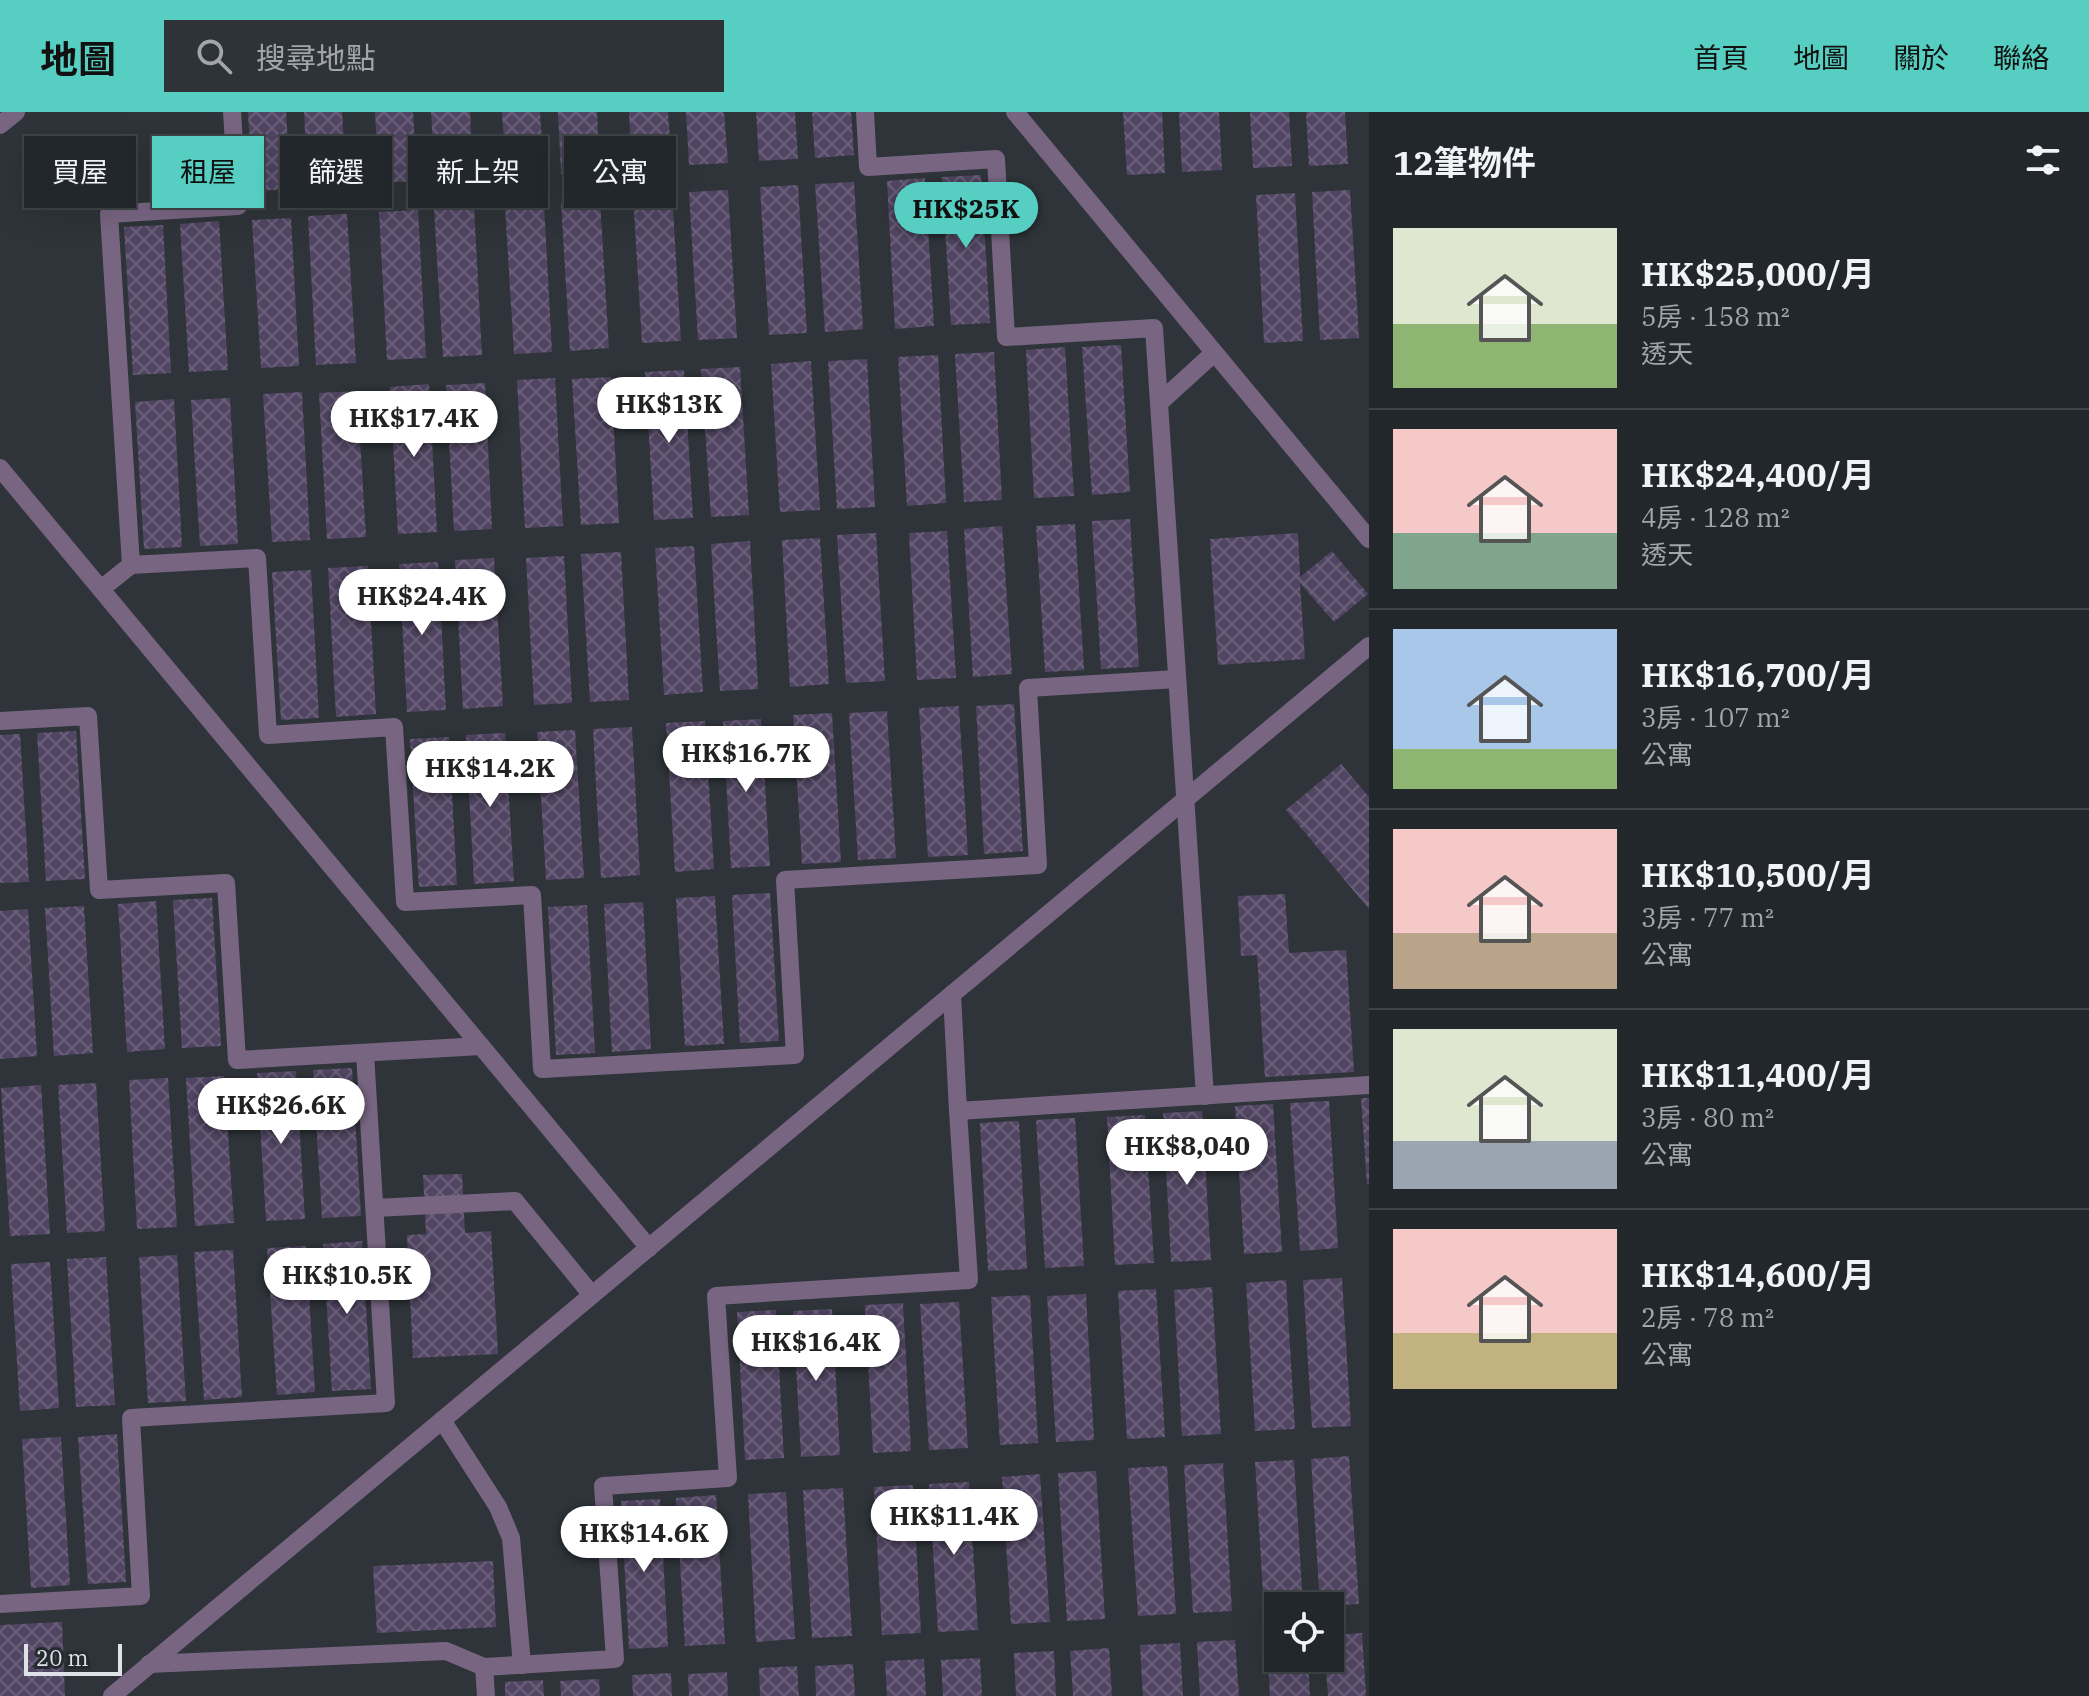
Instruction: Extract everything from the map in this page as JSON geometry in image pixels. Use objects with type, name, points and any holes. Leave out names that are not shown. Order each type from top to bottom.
[{"type":"lane","points":[[0,125],[16,112]]},
{"type":"lane","points":[[131,565],[109,214],[238,206],[232,112]]},
{"type":"lane","points":[[865,112],[868,167],[996,159],[1006,337],[1154,328],[1205,1096]]},
{"type":"lane","points":[[1015,112],[1369,539]]},
{"type":"lane","points":[[1159,403],[1214,353]]},
{"type":"lane","points":[[0,468],[649,1248]]},
{"type":"lane","points":[[101,589],[131,565],[257,558],[268,735],[394,727],[405,902],[532,895],[542,1069]]},
{"type":"lane","points":[[112,1696],[1369,646]]},
{"type":"lane","points":[[518,1092],[542,1069],[795,1055],[785,880],[1038,865],[1028,688],[1177,679]]},
{"type":"lane","points":[[0,721],[88,716],[99,890],[226,883],[237,1060],[481,1046]]},
{"type":"lane","points":[[149,1664],[446,1651],[484,1667],[615,1659],[603,1486],[728,1478],[716,1296],[969,1280],[952,994]]},
{"type":"lane","points":[[0,1604],[141,1596],[131,1418],[386,1403],[365,1053]]},
{"type":"lane","points":[[958,1111],[1369,1085]]},
{"type":"lane","points":[[375,1208],[515,1201],[592,1295]]},
{"type":"lane","points":[[442,1420],[498,1507],[511,1538],[522,1665]]},
{"type":"lane","points":[[484,1667],[486,1696]]},
{"type":"building","points":[[248,112],[286,112],[288,136],[280,136],[280,190],[264,190],[264,136],[249,136]]},
{"type":"building","points":[[304,112],[342,112],[344,136],[305,136]]},
{"type":"building","points":[[375,112],[413,112],[414,136],[408,136],[408,181],[392,182],[392,136],[376,136]]},
{"type":"building","points":[[431,112],[470,112],[471,136],[432,136]]},
{"type":"building","points":[[502,112],[540,112],[542,136],[503,136]]},
{"type":"building","points":[[558,112],[597,112],[598,136],[564,136],[564,174],[561,174]]},
{"type":"building","points":[[629,112],[668,112],[670,136],[630,136]]},
{"type":"building","points":[[686,112],[724,112],[728,163],[689,165]]},
{"type":"building","points":[[756,112],[795,112],[798,159],[759,161]]},
{"type":"building","points":[[812,112],[851,112],[854,155],[815,158]]},
{"type":"building","points":[[1123,112],[1162,112],[1165,173],[1127,175]]},
{"type":"building","points":[[1179,112],[1219,112],[1222,170],[1182,172]]},
{"type":"building","points":[[1250,112],[1289,112],[1292,166],[1253,168]]},
{"type":"building","points":[[1306,112],[1345,112],[1348,164],[1309,166]]},
{"type":"building","points":[[981,175],[990,323],[951,325],[942,177]]},
{"type":"building","points":[[925,178],[934,326],[895,329],[887,181]]},
{"type":"building","points":[[854,182],[863,329],[825,332],[815,184]]},
{"type":"building","points":[[798,185],[807,333],[769,335],[760,187]]},
{"type":"building","points":[[728,190],[737,338],[698,340],[689,192]]},
{"type":"building","points":[[1350,190],[1359,338],[1320,340],[1312,192]]},
{"type":"building","points":[[1295,193],[1303,341],[1264,343],[1256,195]]},
{"type":"building","points":[[561,202],[564,202],[564,208],[600,208],[609,348],[570,351]]},
{"type":"building","points":[[474,208],[482,355],[443,357],[434,209]]},
{"type":"building","points":[[505,208],[544,208],[552,352],[514,354]]},
{"type":"building","points":[[634,208],[673,208],[681,341],[642,343]]},
{"type":"building","points":[[418,210],[426,358],[387,360],[379,212]]},
{"type":"building","points":[[347,214],[356,363],[316,365],[308,216]]},
{"type":"building","points":[[291,218],[299,366],[261,368],[252,220]]},
{"type":"building","points":[[219,221],[228,370],[189,372],[180,224]]},
{"type":"building","points":[[163,225],[171,373],[133,375],[124,227]]},
{"type":"building","points":[[1121,345],[1130,492],[1092,495],[1082,347]]},
{"type":"building","points":[[1065,347],[1074,496],[1034,498],[1026,350]]},
{"type":"building","points":[[994,352],[1002,500],[964,502],[955,354]]},
{"type":"building","points":[[938,355],[946,503],[907,506],[898,357]]},
{"type":"building","points":[[867,359],[875,507],[837,509],[828,361]]},
{"type":"building","points":[[811,361],[820,510],[780,512],[771,364]]},
{"type":"building","points":[[740,367],[749,515],[711,517],[701,369]]},
{"type":"building","points":[[684,370],[693,518],[654,520],[645,372]]},
{"type":"building","points":[[611,377],[619,523],[581,525],[572,379]]},
{"type":"building","points":[[555,378],[563,526],[525,528],[517,380]]},
{"type":"building","points":[[485,383],[492,529],[454,531],[446,385]]},
{"type":"building","points":[[429,384],[437,532],[398,534],[390,387]]},
{"type":"building","points":[[357,391],[366,537],[327,539],[319,393]]},
{"type":"building","points":[[302,392],[310,540],[272,542],[263,394]]},
{"type":"building","points":[[230,398],[238,544],[200,546],[191,400]]},
{"type":"building","points":[[174,399],[182,547],[144,549],[135,402]]},
{"type":"building","points":[[1130,519],[1139,667],[1101,669],[1092,521]]},
{"type":"building","points":[[1075,524],[1084,670],[1045,672],[1036,526]]},
{"type":"building","points":[[1002,526],[1012,674],[973,677],[964,529]]},
{"type":"building","points":[[947,531],[956,678],[917,680],[909,533]]},
{"type":"building","points":[[876,533],[885,681],[846,683],[837,535]]},
{"type":"building","points":[[1298,533],[1300,577],[1332,551],[1368,594],[1334,622],[1300,583],[1305,659],[1218,665],[1210,539]]},
{"type":"building","points":[[820,538],[829,684],[790,687],[782,540]]},
{"type":"building","points":[[750,541],[758,689],[720,691],[711,544]]},
{"type":"building","points":[[694,546],[703,692],[664,695],[655,548]]},
{"type":"building","points":[[621,552],[629,700],[590,702],[581,554]]},
{"type":"building","points":[[564,556],[572,703],[534,705],[526,558]]},
{"type":"building","points":[[494,558],[503,706],[463,709],[455,560]]},
{"type":"building","points":[[438,562],[446,710],[407,712],[399,564]]},
{"type":"building","points":[[368,566],[376,714],[336,717],[328,568]]},
{"type":"building","points":[[311,570],[319,718],[281,720],[272,572]]},
{"type":"building","points":[[1014,704],[1023,851],[984,854],[976,706]]},
{"type":"building","points":[[959,706],[968,855],[928,857],[919,708]]},
{"type":"building","points":[[887,711],[896,858],[858,860],[849,713]]},
{"type":"building","points":[[832,713],[841,862],[802,864],[793,715]]},
{"type":"building","points":[[761,719],[770,866],[731,868],[723,721]]},
{"type":"building","points":[[705,721],[714,869],[675,872],[666,723]]},
{"type":"building","points":[[632,727],[640,875],[601,878],[593,729]]},
{"type":"building","points":[[575,730],[584,878],[546,880],[537,732]]},
{"type":"building","points":[[76,731],[85,879],[46,881],[37,733]]},
{"type":"building","points":[[505,733],[514,881],[474,884],[466,735]]},
{"type":"building","points":[[20,734],[29,882],[0,883],[0,735]]},
{"type":"building","points":[[449,737],[457,885],[419,887],[410,739]]},
{"type":"building","points":[[1341,764],[1369,797],[1369,909],[1286,810]]},
{"type":"building","points":[[770,893],[779,1041],[740,1043],[732,895]]},
{"type":"building","points":[[1285,894],[1289,953],[1346,950],[1354,1072],[1265,1077],[1257,955],[1241,956],[1238,896]]},
{"type":"building","points":[[715,896],[724,1044],[685,1046],[676,898]]},
{"type":"building","points":[[212,898],[221,1046],[182,1048],[173,900]]},
{"type":"building","points":[[156,901],[165,1049],[127,1052],[118,904]]},
{"type":"building","points":[[643,902],[651,1049],[612,1052],[604,904]]},
{"type":"building","points":[[587,905],[595,1053],[556,1055],[548,907]]},
{"type":"building","points":[[84,906],[93,1053],[54,1056],[45,908]]},
{"type":"building","points":[[28,909],[37,1056],[0,1059],[0,911]]},
{"type":"building","points":[[352,1068],[361,1216],[322,1218],[313,1070]]},
{"type":"building","points":[[296,1071],[305,1219],[266,1221],[257,1073]]},
{"type":"building","points":[[224,1076],[234,1223],[195,1226],[186,1078]]},
{"type":"building","points":[[168,1078],[177,1227],[137,1229],[129,1080]]},
{"type":"building","points":[[96,1083],[105,1231],[67,1233],[58,1085]]},
{"type":"building","points":[[41,1085],[50,1234],[10,1236],[1,1088]]},
{"type":"building","points":[[1361,1098],[1369,1098],[1369,1184],[1367,1184]]},
{"type":"building","points":[[1329,1101],[1338,1248],[1300,1251],[1290,1103]]},
{"type":"building","points":[[1273,1104],[1282,1252],[1244,1254],[1235,1106]]},
{"type":"building","points":[[1202,1111],[1211,1260],[1171,1262],[1163,1113]]},
{"type":"building","points":[[1145,1115],[1154,1263],[1115,1265],[1107,1117]]},
{"type":"building","points":[[1075,1118],[1084,1266],[1045,1268],[1036,1120]]},
{"type":"building","points":[[1019,1121],[1027,1269],[988,1271],[980,1123]]},
{"type":"building","points":[[462,1174],[465,1233],[491,1231],[498,1354],[413,1358],[407,1235],[426,1234],[423,1175]]},
{"type":"building","points":[[362,1241],[371,1389],[332,1391],[323,1244]]},
{"type":"building","points":[[306,1246],[315,1392],[277,1395],[267,1248]]},
{"type":"building","points":[[233,1250],[242,1397],[204,1400],[194,1252]]},
{"type":"building","points":[[177,1255],[186,1401],[148,1403],[139,1257]]},
{"type":"building","points":[[106,1257],[115,1405],[76,1407],[67,1259]]},
{"type":"building","points":[[50,1262],[59,1408],[20,1411],[11,1264]]},
{"type":"building","points":[[1342,1278],[1351,1426],[1312,1428],[1303,1280]]},
{"type":"building","points":[[1286,1280],[1295,1429],[1255,1431],[1246,1283]]},
{"type":"building","points":[[1212,1287],[1221,1434],[1182,1436],[1174,1290]]},
{"type":"building","points":[[1156,1289],[1165,1437],[1127,1439],[1118,1291]]},
{"type":"building","points":[[1086,1294],[1094,1440],[1056,1442],[1047,1296]]},
{"type":"building","points":[[1030,1295],[1038,1443],[1000,1445],[991,1297]]},
{"type":"building","points":[[959,1302],[968,1448],[929,1450],[920,1304]]},
{"type":"building","points":[[903,1303],[911,1451],[873,1453],[865,1305]]},
{"type":"building","points":[[832,1309],[840,1455],[801,1457],[793,1311]]},
{"type":"building","points":[[776,1310],[784,1458],[745,1460],[737,1312]]},
{"type":"building","points":[[117,1434],[126,1582],[88,1584],[78,1437]]},
{"type":"building","points":[[61,1437],[70,1585],[31,1588],[22,1439]]},
{"type":"building","points":[[1349,1456],[1359,1604],[1344,1605],[1344,1592],[1319,1592],[1311,1459]]},
{"type":"building","points":[[1294,1460],[1302,1592],[1264,1592],[1264,1609],[1255,1462]]},
{"type":"building","points":[[1223,1463],[1232,1611],[1193,1613],[1184,1465]]},
{"type":"building","points":[[1167,1466],[1176,1614],[1138,1616],[1128,1468]]},
{"type":"building","points":[[1096,1471],[1105,1619],[1067,1621],[1058,1473]]},
{"type":"building","points":[[1040,1474],[1050,1622],[1011,1624],[1002,1477]]},
{"type":"building","points":[[969,1482],[978,1630],[938,1632],[929,1484]]},
{"type":"building","points":[[913,1485],[921,1633],[882,1635],[874,1487]]},
{"type":"building","points":[[843,1488],[852,1636],[812,1638],[803,1490]]},
{"type":"building","points":[[786,1492],[795,1639],[756,1642],[748,1494]]},
{"type":"building","points":[[716,1495],[725,1644],[685,1646],[676,1498]]},
{"type":"building","points":[[660,1499],[668,1647],[629,1649],[621,1501]]},
{"type":"building","points":[[493,1561],[496,1627],[377,1633],[373,1566]]},
{"type":"building","points":[[62,1622],[65,1696],[0,1696],[0,1625]]},
{"type":"building","points":[[1362,1633],[1366,1696],[1328,1696],[1326,1672],[1344,1672],[1344,1634]]},
{"type":"building","points":[[1235,1640],[1239,1696],[1200,1696],[1197,1642]]},
{"type":"building","points":[[1180,1643],[1183,1696],[1143,1696],[1140,1645]]},
{"type":"building","points":[[1109,1648],[1112,1696],[1073,1696],[1070,1651]]},
{"type":"building","points":[[1054,1651],[1056,1696],[1016,1696],[1014,1653]]},
{"type":"building","points":[[980,1658],[982,1696],[943,1696],[941,1660]]},
{"type":"building","points":[[924,1659],[926,1696],[887,1696],[885,1661]]},
{"type":"building","points":[[853,1664],[855,1696],[816,1696],[815,1666]]},
{"type":"building","points":[[797,1666],[799,1696],[760,1696],[759,1668]]},
{"type":"building","points":[[727,1672],[728,1696],[689,1696],[688,1674]]},
{"type":"building","points":[[1269,1672],[1309,1672],[1310,1696],[1270,1696]]},
{"type":"building","points":[[671,1673],[672,1696],[633,1696],[632,1675]]},
{"type":"building","points":[[599,1679],[600,1696],[561,1696],[560,1681]]},
{"type":"building","points":[[543,1680],[544,1696],[505,1696],[505,1682]]}]
